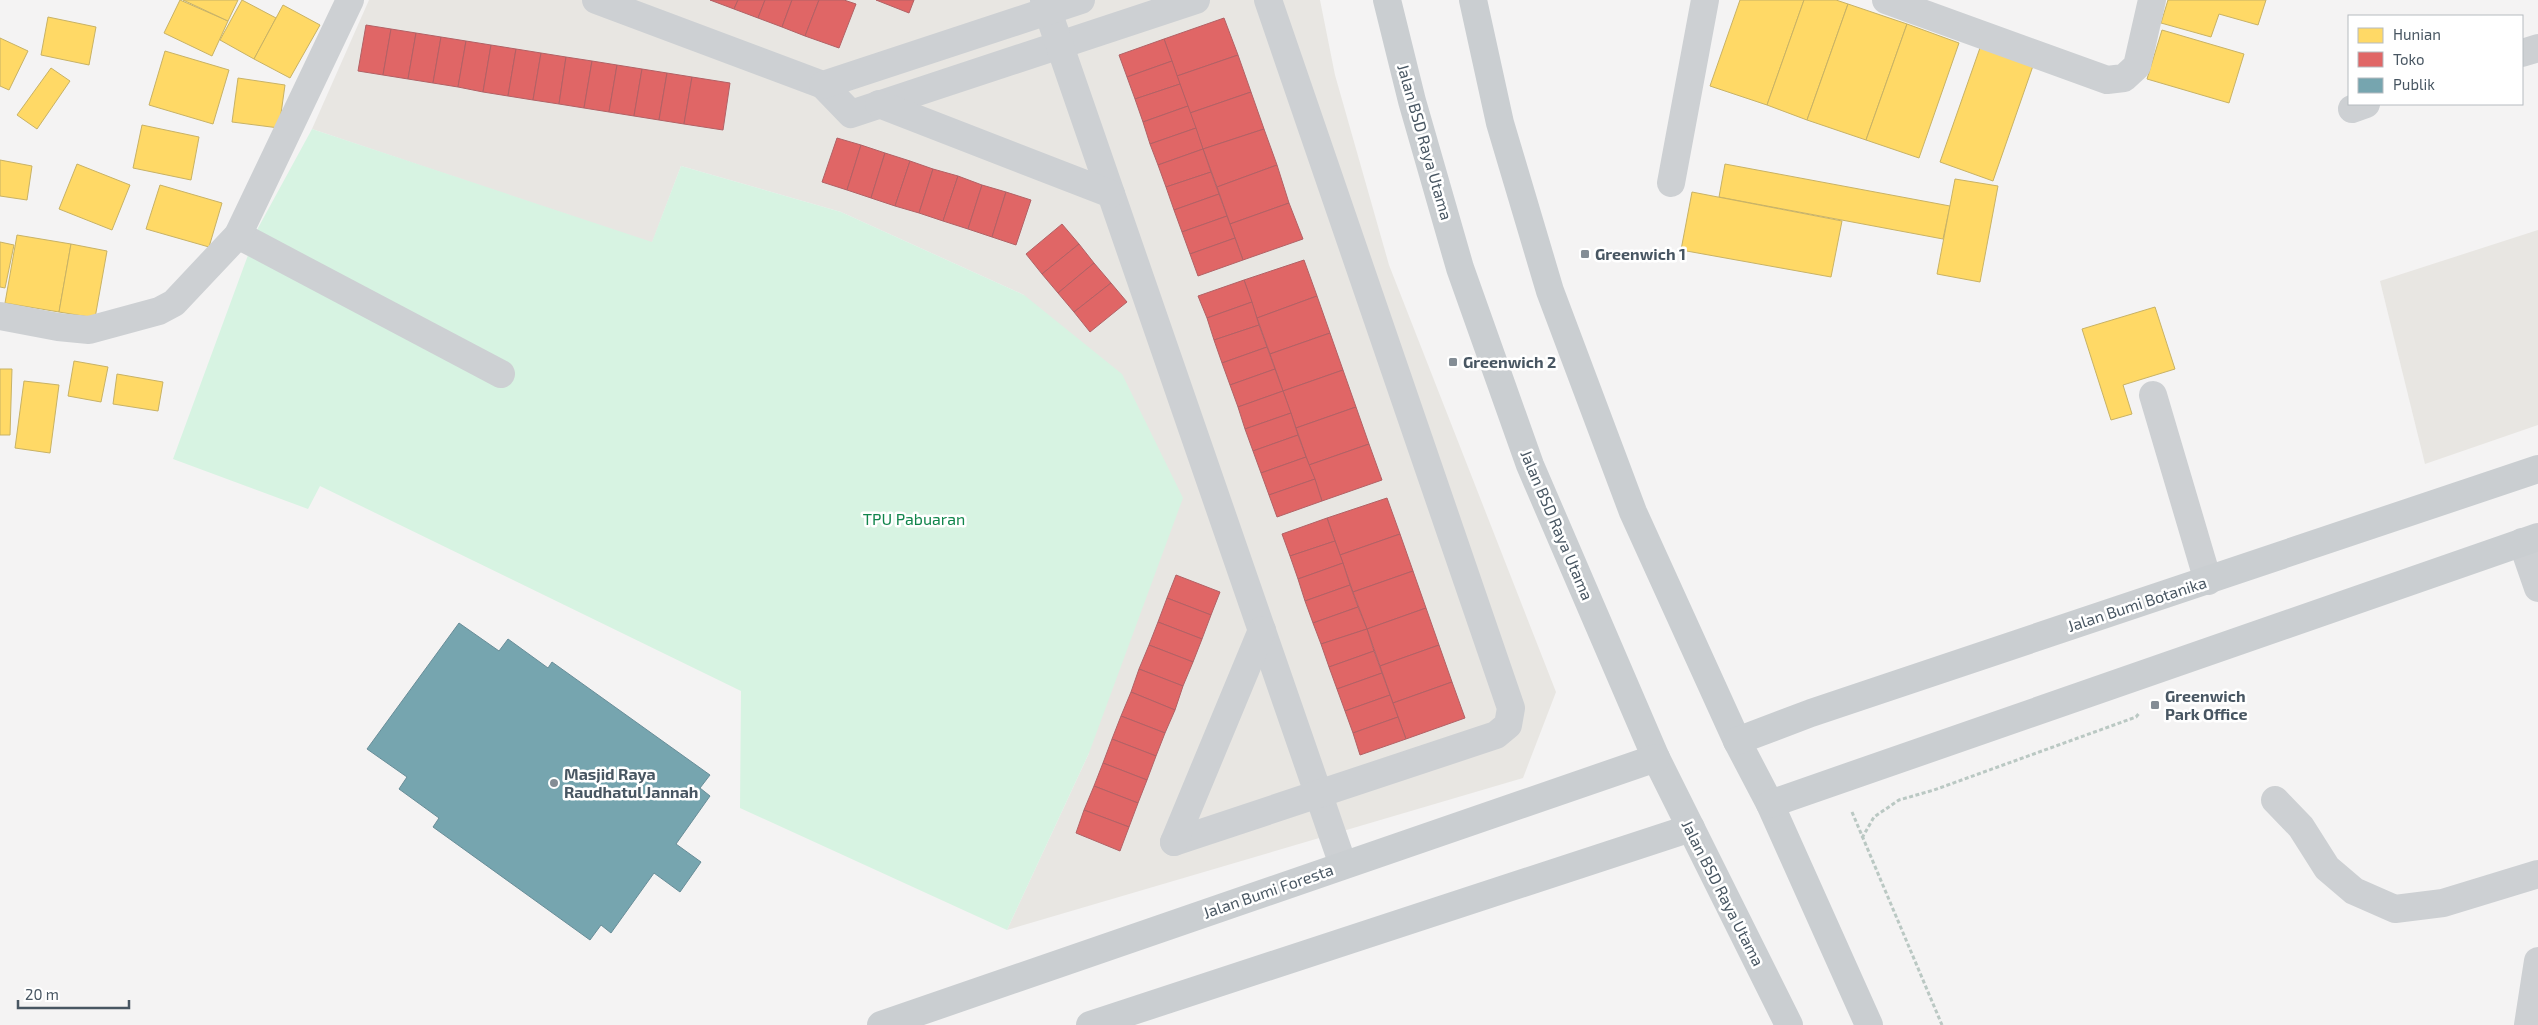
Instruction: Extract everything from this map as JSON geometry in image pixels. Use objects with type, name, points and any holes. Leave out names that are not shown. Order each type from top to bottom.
[{"type":"main road","name":"Jalan BSD Raya Utama","points":[[1387,0],[1412,100],[1460,268],[1530,465],[1656,758],[1789,1025]]},
{"type":"main road","points":[[1472,0],[1500,123],[1550,291],[1633,512],[1737,741],[1770,804],[1869,1025]]},
{"type":"main road","name":"Jalan Bumi Botanika","points":[[1737,741],[1811,713],[2538,469]]},
{"type":"main road","points":[[1770,804],[2530,539]]},
{"type":"main road","name":"Jalan Bumi Foresta","points":[[881,1025],[1656,758]]},
{"type":"main road","points":[[1090,1025],[1691,828]]},
{"type":"street","points":[[596,0],[823,85],[851,114],[1196,0]]},
{"type":"street","points":[[823,85],[1046,6],[1081,0]]},
{"type":"street","points":[[1262,630],[1174,842],[1496,735],[1508,725],[1511,708],[1268,0]]},
{"type":"street","points":[[1671,184],[1705,0]]},
{"type":"street","points":[[1886,0],[2108,80],[2124,78],[2137,66],[2152,0]]},
{"type":"street","points":[[0,316],[58,328],[89,330],[159,311],[174,303],[238,235],[342,2]]},
{"type":"street","points":[[1046,6],[1343,865]]},
{"type":"street","points":[[879,104],[1111,194]]},
{"type":"street","points":[[238,235],[501,374]]},
{"type":"street","points":[[2153,395],[2208,581]]},
{"type":"street","points":[[2530,539],[2538,588]]},
{"type":"street","points":[[2275,800],[2301,827],[2327,868],[2354,891],[2395,908],[2443,903],[2538,874]]},
{"type":"street","points":[[2528,1025],[2538,961]]},
{"type":"path","points":[[1862,838],[1874,817],[1899,800],[1934,790],[2136,717],[2142,710]]},
{"type":"path","points":[[1839,780],[1942,1025]]},
{"type":"shaded area","points":[[369,0],[1320,0],[1335,75],[1389,265],[1556,692],[1523,778],[1007,930],[1089,753],[1024,295],[841,212],[681,166],[652,243],[312,129]]},
{"type":"shaded area","points":[[2538,230],[2538,425],[2425,464],[2380,281]]},
{"type":"green space","name":"TPU Pabuaran","points":[[312,129],[652,242],[681,166],[841,212],[1024,295],[1122,374],[1183,498],[1089,753],[1007,930],[740,808],[741,691],[320,486],[308,509],[173,459],[258,228]]},
{"type":"building: Hunian","points":[[180,0],[228,21],[212,56],[164,33]]},
{"type":"building: Hunian","points":[[183,0],[238,0],[228,21]]},
{"type":"building: Hunian","points":[[242,0],[276,18],[254,59],[220,40]]},
{"type":"building: Hunian","points":[[1740,0],[1804,0],[1767,105],[1710,86]]},
{"type":"building: Hunian","points":[[1804,0],[1836,0],[1848,4],[1807,120],[1767,105]]},
{"type":"building: Hunian","points":[[2168,0],[2266,0],[2258,25],[2219,14],[2211,37],[2161,23]]},
{"type":"building: Hunian","points":[[1848,4],[1907,24],[1866,140],[1807,120]]},
{"type":"building: Hunian","points":[[283,5],[320,25],[290,78],[254,59]]},
{"type":"building: Hunian","points":[[48,17],[96,27],[89,65],[41,55]]},
{"type":"building: Hunian","points":[[1907,24],[1959,43],[1919,158],[1866,140]]},
{"type":"building: Hunian","points":[[2162,30],[2244,54],[2229,103],[2147,79]]},
{"type":"building: Hunian","points":[[0,38],[28,51],[9,90],[0,86]]},
{"type":"building: Hunian","points":[[1981,45],[2034,63],[1993,181],[1940,162]]},
{"type":"building: Hunian","points":[[165,51],[229,70],[213,124],[149,105]]},
{"type":"building: Hunian","points":[[51,68],[70,81],[37,129],[17,115]]},
{"type":"building: Hunian","points":[[238,78],[285,85],[279,128],[232,122]]},
{"type":"building: Hunian","points":[[142,125],[199,137],[191,180],[133,168]]},
{"type":"building: Hunian","points":[[0,160],[32,166],[27,200],[0,196]]},
{"type":"building: Hunian","points":[[77,164],[130,185],[112,230],[59,209]]},
{"type":"building: Hunian","points":[[1725,164],[1950,206],[1943,239],[1719,197]]},
{"type":"building: Hunian","points":[[1955,179],[1998,186],[1980,282],[1937,274]]},
{"type":"building: Hunian","points":[[160,185],[222,203],[209,247],[146,229]]},
{"type":"building: Hunian","points":[[1692,192],[1842,221],[1831,277],[1681,250]]},
{"type":"building: Hunian","points":[[17,235],[71,244],[59,312],[5,303]]},
{"type":"building: Hunian","points":[[0,242],[14,245],[5,288],[0,287]]},
{"type":"building: Hunian","points":[[71,244],[107,251],[95,318],[59,312]]},
{"type":"building: Hunian","points":[[2155,307],[2175,369],[2123,385],[2132,414],[2111,420],[2082,329]]},
{"type":"building: Hunian","points":[[74,361],[108,367],[101,402],[68,396]]},
{"type":"building: Hunian","points":[[0,369],[12,369],[10,435],[0,435]]},
{"type":"building: Hunian","points":[[117,374],[163,382],[158,411],[113,404]]},
{"type":"building: Hunian","points":[[24,381],[59,385],[50,453],[15,448]]},
{"type":"building: Toko","points":[[710,0],[738,0],[734,9]]},
{"type":"building: Toko","points":[[738,0],[765,0],[758,18],[734,9]]},
{"type":"building: Toko","points":[[765,0],[792,0],[782,27],[758,18]]},
{"type":"building: Toko","points":[[792,0],[819,0],[805,36],[782,27]]},
{"type":"building: Toko","points":[[819,0],[844,0],[856,4],[839,48],[805,36]]},
{"type":"building: Toko","points":[[876,0],[914,0],[909,13]]},
{"type":"building: Toko","points":[[1224,18],[1238,55],[1177,76],[1164,39]]},
{"type":"building: Toko","points":[[366,25],[391,29],[383,75],[358,71]]},
{"type":"building: Toko","points":[[391,29],[416,33],[408,79],[383,75]]},
{"type":"building: Toko","points":[[416,33],[441,37],[433,83],[408,79]]},
{"type":"building: Toko","points":[[441,37],[466,41],[458,87],[433,83]]},
{"type":"building: Toko","points":[[1164,39],[1172,61],[1127,77],[1119,55]]},
{"type":"building: Toko","points":[[466,41],[491,45],[483,92],[458,87]]},
{"type":"building: Toko","points":[[491,45],[516,49],[508,96],[483,92]]},
{"type":"building: Toko","points":[[516,49],[541,53],[533,100],[508,96]]},
{"type":"building: Toko","points":[[541,53],[566,57],[559,104],[533,100]]},
{"type":"building: Toko","points":[[1238,55],[1251,92],[1190,113],[1177,76]]},
{"type":"building: Toko","points":[[566,57],[592,61],[584,108],[559,104]]},
{"type":"building: Toko","points":[[592,61],[617,65],[609,112],[584,108]]},
{"type":"building: Toko","points":[[1172,61],[1180,84],[1135,99],[1127,77]]},
{"type":"building: Toko","points":[[617,65],[642,69],[634,116],[609,112]]},
{"type":"building: Toko","points":[[642,69],[667,73],[659,120],[634,116]]},
{"type":"building: Toko","points":[[667,73],[692,77],[684,124],[659,120]]},
{"type":"building: Toko","points":[[692,77],[730,83],[723,130],[684,124]]},
{"type":"building: Toko","points":[[1180,84],[1188,106],[1143,122],[1135,99]]},
{"type":"building: Toko","points":[[1251,92],[1264,129],[1203,149],[1190,113]]},
{"type":"building: Toko","points":[[1188,106],[1196,128],[1150,144],[1143,122]]},
{"type":"building: Toko","points":[[1196,128],[1203,149],[1158,165],[1150,144]]},
{"type":"building: Toko","points":[[1264,129],[1277,165],[1217,187],[1203,149]]},
{"type":"building: Toko","points":[[837,138],[861,145],[847,190],[822,182]]},
{"type":"building: Toko","points":[[861,145],[885,153],[871,198],[847,190]]},
{"type":"building: Toko","points":[[1203,149],[1211,172],[1166,187],[1158,165]]},
{"type":"building: Toko","points":[[885,153],[910,161],[895,206],[871,198]]},
{"type":"building: Toko","points":[[910,161],[933,169],[919,213],[895,206]]},
{"type":"building: Toko","points":[[1277,165],[1289,203],[1230,224],[1217,187]]},
{"type":"building: Toko","points":[[933,169],[958,176],[943,221],[919,213]]},
{"type":"building: Toko","points":[[1211,172],[1219,194],[1174,210],[1166,187]]},
{"type":"building: Toko","points":[[958,176],[982,185],[968,229],[943,221]]},
{"type":"building: Toko","points":[[982,185],[1006,192],[992,237],[968,229]]},
{"type":"building: Toko","points":[[1006,192],[1031,200],[1016,245],[992,237]]},
{"type":"building: Toko","points":[[1219,194],[1227,216],[1182,232],[1174,210]]},
{"type":"building: Toko","points":[[1289,203],[1303,239],[1243,260],[1230,224]]},
{"type":"building: Toko","points":[[1227,216],[1235,238],[1190,254],[1182,232]]},
{"type":"building: Toko","points":[[1062,224],[1079,244],[1042,274],[1026,254]]},
{"type":"building: Toko","points":[[1235,238],[1243,260],[1198,276],[1190,254]]},
{"type":"building: Toko","points":[[1079,244],[1094,263],[1058,293],[1042,274]]},
{"type":"building: Toko","points":[[1304,260],[1317,296],[1257,318],[1244,280]]},
{"type":"building: Toko","points":[[1094,263],[1111,283],[1074,312],[1058,293]]},
{"type":"building: Toko","points":[[1244,280],[1252,302],[1207,318],[1198,296]]},
{"type":"building: Toko","points":[[1111,283],[1127,302],[1090,332],[1074,312]]},
{"type":"building: Toko","points":[[1317,296],[1330,333],[1270,354],[1257,318]]},
{"type":"building: Toko","points":[[1252,302],[1259,325],[1214,340],[1207,318]]},
{"type":"building: Toko","points":[[1259,325],[1267,347],[1222,363],[1214,340]]},
{"type":"building: Toko","points":[[1330,333],[1343,370],[1283,391],[1270,354]]},
{"type":"building: Toko","points":[[1267,347],[1275,369],[1230,385],[1222,363]]},
{"type":"building: Toko","points":[[1275,369],[1283,391],[1238,407],[1230,385]]},
{"type":"building: Toko","points":[[1343,370],[1356,407],[1296,428],[1283,391]]},
{"type":"building: Toko","points":[[1283,391],[1291,413],[1245,429],[1238,407]]},
{"type":"building: Toko","points":[[1356,407],[1369,444],[1309,465],[1296,428]]},
{"type":"building: Toko","points":[[1291,413],[1298,435],[1253,451],[1245,429]]},
{"type":"building: Toko","points":[[1298,435],[1306,457],[1261,473],[1253,451]]},
{"type":"building: Toko","points":[[1369,444],[1382,480],[1322,501],[1309,465]]},
{"type":"building: Toko","points":[[1306,457],[1315,479],[1269,495],[1261,473]]},
{"type":"building: Toko","points":[[1315,479],[1322,501],[1277,517],[1269,495]]},
{"type":"building: Toko","points":[[1387,498],[1400,534],[1340,555],[1327,518]]},
{"type":"building: Toko","points":[[1327,518],[1335,541],[1290,556],[1282,534]]},
{"type":"building: Toko","points":[[1400,534],[1413,571],[1353,592],[1340,555]]},
{"type":"building: Toko","points":[[1335,541],[1343,563],[1298,579],[1290,556]]},
{"type":"building: Toko","points":[[1343,563],[1350,585],[1305,601],[1298,579]]},
{"type":"building: Toko","points":[[1413,571],[1426,608],[1367,629],[1353,592]]},
{"type":"building: Toko","points":[[1176,575],[1220,592],[1211,615],[1167,598]]},
{"type":"building: Toko","points":[[1350,585],[1358,607],[1313,623],[1305,601]]},
{"type":"building: Toko","points":[[1167,598],[1211,615],[1202,639],[1158,622]]},
{"type":"building: Toko","points":[[1358,607],[1367,629],[1321,644],[1313,623]]},
{"type":"building: Toko","points":[[1426,608],[1439,645],[1380,666],[1367,629]]},
{"type":"building: Toko","points":[[1158,622],[1202,639],[1193,662],[1149,645]]},
{"type":"building: Toko","points":[[1367,629],[1374,651],[1329,667],[1321,644]]},
{"type":"building: Toko","points":[[1149,645],[1193,662],[1183,686],[1139,669]]},
{"type":"building: Toko","points":[[1439,645],[1452,682],[1393,703],[1380,666]]},
{"type":"building: Toko","points":[[1374,651],[1382,673],[1337,689],[1329,667]]},
{"type":"building: Toko","points":[[1139,669],[1183,686],[1175,710],[1131,692]]},
{"type":"building: Toko","points":[[1382,673],[1390,695],[1345,711],[1337,689]]},
{"type":"building: Toko","points":[[1452,682],[1465,718],[1406,739],[1393,703]]},
{"type":"building: Toko","points":[[1131,692],[1175,710],[1165,733],[1121,716]]},
{"type":"building: Toko","points":[[1390,695],[1398,717],[1353,733],[1345,711]]},
{"type":"building: Toko","points":[[1121,716],[1165,733],[1156,756],[1112,739]]},
{"type":"building: Toko","points":[[1398,717],[1406,739],[1360,755],[1353,733]]},
{"type":"building: Toko","points":[[1112,739],[1156,756],[1147,780],[1103,763]]},
{"type":"building: Toko","points":[[1103,763],[1147,780],[1138,803],[1094,786]]},
{"type":"building: Toko","points":[[1094,786],[1138,803],[1129,827],[1084,810]]},
{"type":"building: Toko","points":[[1084,810],[1129,827],[1120,851],[1076,833]]},
{"type":"building: Publik","name":"Masjid Raya Raudhatul Jannah","points":[[459,623],[499,651],[508,639],[548,668],[552,662],[710,775],[700,788],[710,796],[676,844],[701,862],[680,892],[654,873],[611,933],[601,925],[590,940],[433,827],[439,818],[399,789],[407,777],[367,749]]},
{"type":"place","name":"Greenwich 1","points":[[1585,254]]},
{"type":"place","name":"Greenwich 2","points":[[1453,362]]},
{"type":"place","name":"Greenwich Park Office","points":[[2155,705]]},
{"type":"place","name":"Masjid Raya Raudhatul Jannah","points":[[554,783]]}]
